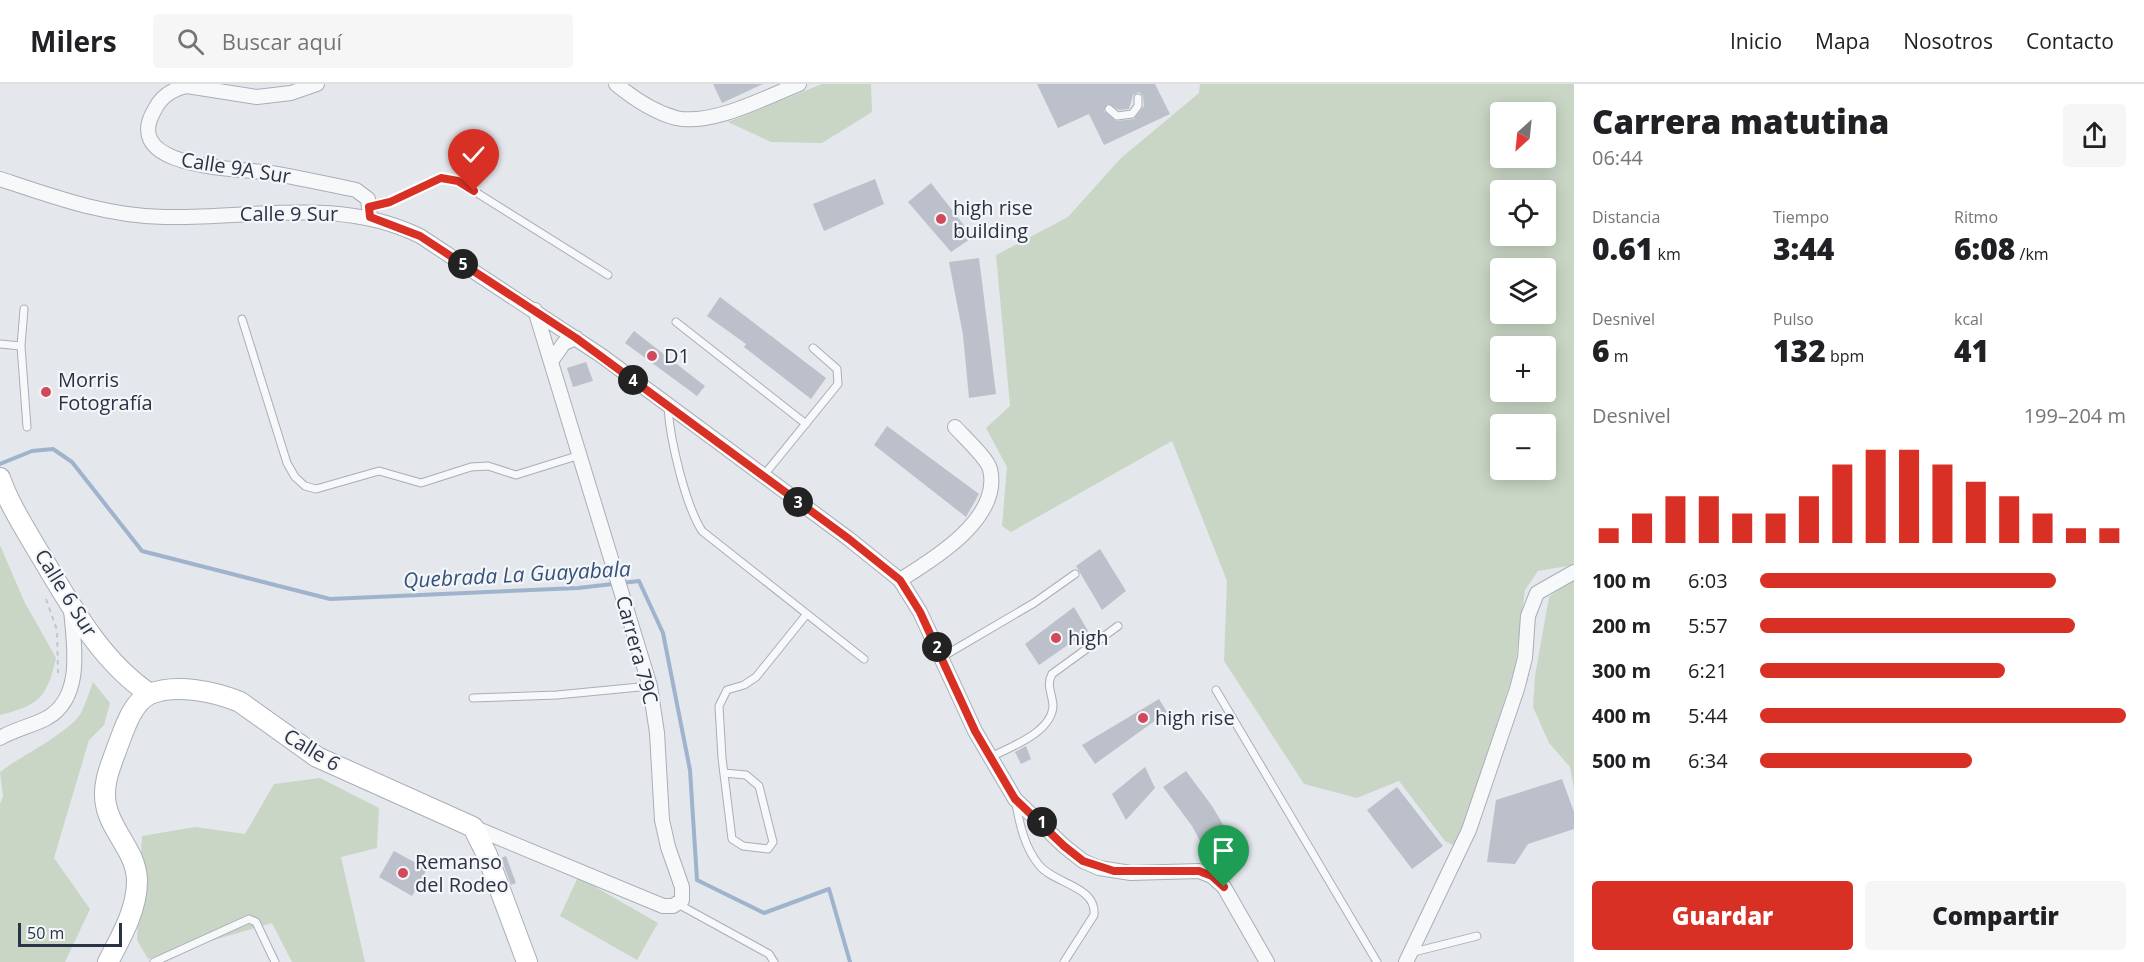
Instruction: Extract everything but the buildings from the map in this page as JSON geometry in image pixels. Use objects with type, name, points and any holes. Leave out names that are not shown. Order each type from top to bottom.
[{"type":"main road","name":"Calle 6 Sur","points":[[0,478],[9,501],[71,606],[125,675],[150,694]]},
{"type":"main road","name":"Calle 6","points":[[150,694],[186,690],[227,697],[240,702],[317,757],[474,827]]},
{"type":"main road","points":[[108,962],[128,920],[137,878],[130,853],[109,816],[106,782],[126,724],[133,712],[150,694]]},
{"type":"main road","points":[[474,827],[487,855],[527,962]]},
{"type":"street","name":"Calle 9A Sur","points":[[316,84],[291,93],[257,97],[187,86],[180,88],[168,93],[154,109],[149,126],[150,136],[156,146],[179,161],[271,173],[356,190],[368,199],[369,212]]},
{"type":"street","points":[[616,84],[637,100],[676,118],[711,118],[799,84]]},
{"type":"street","name":"Calle 9 Sur","points":[[0,179],[63,201],[134,215],[164,217],[369,212],[420,236],[576,338],[900,580],[920,612],[975,731],[1015,799],[1064,846],[1083,861],[1099,868],[1131,873],[1199,871],[1212,876],[1224,887],[1267,962]]},
{"type":"street","name":"Carrera 79C","points":[[535,310],[581,454],[650,686],[665,836],[683,895],[675,905]]},
{"type":"street","points":[[552,360],[564,343],[576,338]]},
{"type":"street","points":[[900,580],[961,539],[990,495],[989,467],[956,427]]},
{"type":"street","points":[[1408,958],[1469,830],[1525,658],[1528,616],[1537,592],[1574,572]]},
{"type":"street","points":[[0,738],[47,718],[56,712],[67,696],[73,681],[75,660],[71,606]]},
{"type":"street","name":"Calle 6","points":[[474,827],[663,906],[675,905]]},
{"type":"lane","points":[[1109,108],[1117,116],[1132,114],[1138,106],[1138,98]]},
{"type":"lane","points":[[369,212],[441,178],[458,181],[608,275]]},
{"type":"lane","points":[[24,309],[21,346],[27,427]]},
{"type":"lane","points":[[242,319],[286,463],[295,477],[305,486],[316,489],[379,471],[421,483],[471,467],[488,466],[516,475],[581,454]]},
{"type":"lane","points":[[676,322],[806,424]]},
{"type":"lane","points":[[0,344],[21,346]]},
{"type":"lane","points":[[763,476],[838,384],[837,369],[813,348]]},
{"type":"lane","points":[[668,407],[669,427],[690,506],[702,531],[864,659]]},
{"type":"lane","points":[[942,657],[1034,603],[1075,574]]},
{"type":"lane","points":[[724,773],[746,775],[759,786],[773,842],[768,849],[743,846],[732,839],[724,773],[719,706],[727,690],[744,685],[756,676],[806,615]]},
{"type":"lane","points":[[991,757],[1034,734],[1048,721],[1053,707],[1049,680],[1052,674],[1118,626]]},
{"type":"lane","points":[[473,698],[557,695],[650,686]]},
{"type":"lane","points":[[1216,690],[1377,962]]},
{"type":"lane","points":[[1015,799],[1022,832],[1040,866],[1049,875],[1082,891],[1090,897],[1095,907],[1094,915],[1064,962]]},
{"type":"lane","points":[[675,905],[769,954],[774,962]]},
{"type":"lane","points":[[154,962],[249,919],[256,922],[275,962]]},
{"type":"lane","points":[[1408,958],[1477,936]]},
{"type":"path","points":[[41,591],[57,630],[58,676]]},
{"type":"green space","points":[[822,84],[871,84],[872,112],[822,143],[771,142],[728,122]]},
{"type":"green space","points":[[1200,84],[1574,84],[1574,565],[1538,571],[1525,590],[1515,668],[1459,840],[1453,845],[1445,841],[1399,781],[1357,798],[1304,784],[1224,661],[1227,581],[1172,441],[1011,532],[1002,526],[1007,467],[986,428],[1010,406],[996,255],[1068,217],[1121,158],[1199,93]]},
{"type":"green space","points":[[0,545],[24,601],[56,658],[49,682],[40,697],[33,703],[0,715]]},
{"type":"green space","points":[[1574,578],[1574,789],[1570,767],[1549,743],[1533,707],[1535,676],[1549,597]]},
{"type":"green space","points":[[93,682],[110,703],[104,725],[89,740],[54,858],[90,909],[65,962],[0,962],[0,804],[3,796],[0,772],[75,721],[83,709]]},
{"type":"green space","points":[[320,778],[379,808],[377,848],[341,857],[365,962],[292,962],[272,923],[148,959],[137,940],[142,836],[195,827],[245,834],[274,784]]},
{"type":"green space","points":[[578,877],[658,923],[637,960],[560,916]]},
{"type":"waterway","name":"Quebrada La Guayabala","points":[[0,464],[32,451],[53,449],[72,462],[142,551],[330,599],[578,588],[639,581],[663,633],[690,770],[697,880],[764,913],[829,889],[850,962]]},
{"type":"place","name":"high rise building","points":[[941,219]]},
{"type":"place","name":"D1","points":[[652,356]]},
{"type":"place","name":"Morris Fotografía","points":[[46,392]]},
{"type":"place","name":"high","points":[[1056,638]]},
{"type":"place","name":"high rise","points":[[1143,718]]},
{"type":"place","name":"Remanso del Rodeo","points":[[403,873]]},
{"type":"route","points":[[474,191],[458,181],[441,178],[426,183],[390,202],[369,207],[370,217],[390,222],[420,236],[576,338],[849,539],[900,580],[920,612],[975,731],[1015,799],[1083,861],[1099,868],[1131,873],[1199,871],[1212,876],[1224,887]]}]
